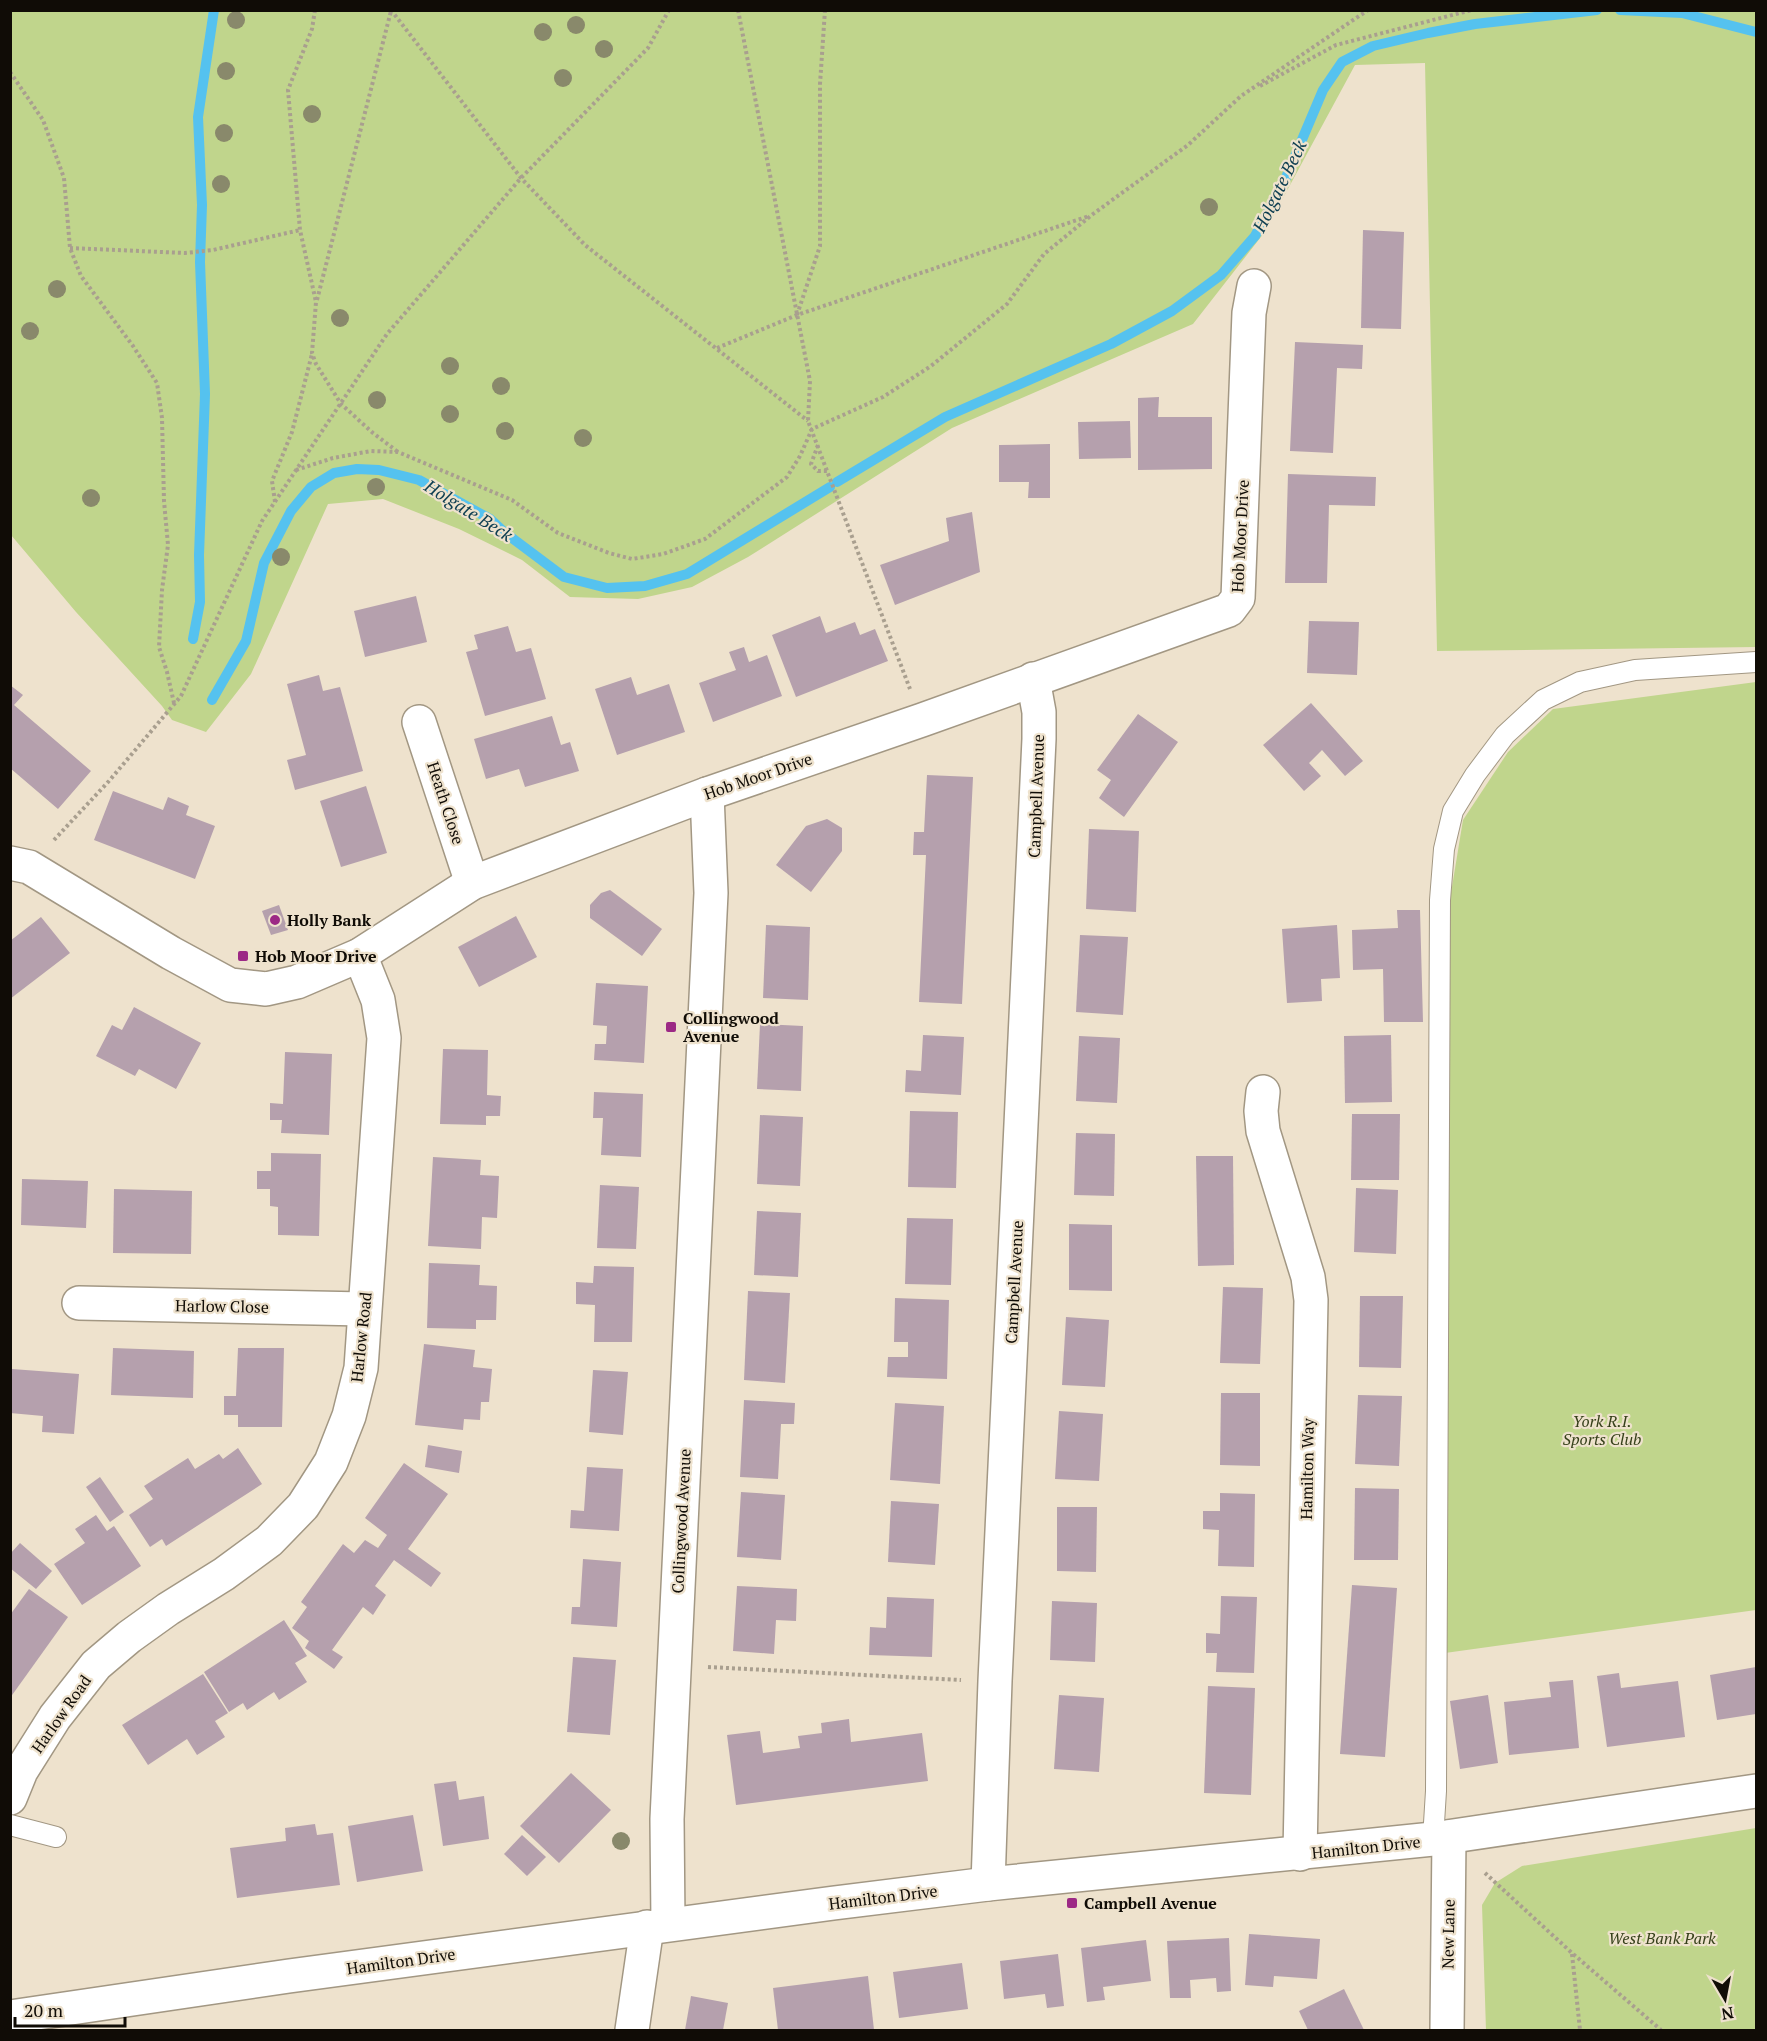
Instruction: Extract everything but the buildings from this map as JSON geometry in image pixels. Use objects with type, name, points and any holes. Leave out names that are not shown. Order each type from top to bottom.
[{"type":"street","name":"Hob Moor Drive","points":[[20,865],[171,954],[230,985],[266,989],[297,982],[360,955],[472,883],[707,794],[1229,610],[1238,598],[1249,313],[1254,286]]},
{"type":"street","name":"Campbell Avenue","points":[[988,1884],[995,1681],[1039,739],[1039,712],[1033,679]]},
{"type":"street","name":"Heath Close","points":[[419,722],[472,883]]},
{"type":"street","name":"Collingwood Avenue","points":[[632,2031],[658,1926],[667,1819],[710,905],[707,794]]},
{"type":"street","name":"Harlow Road","points":[[10,1798],[21,1771],[55,1717],[96,1665],[144,1626],[224,1574],[269,1541],[303,1506],[331,1462],[349,1416],[361,1368],[384,1038],[378,1000],[360,955]]},
{"type":"street","name":"Hamilton Way","points":[[1263,1092],[1261,1111],[1263,1131],[1308,1277],[1311,1300],[1300,1854]]},
{"type":"street","name":"Harlow Close","points":[[79,1303],[364,1309]]},
{"type":"street","name":"Hamilton Drive","points":[[10,2016],[658,1926],[988,1884],[1441,1838],[1756,1791]]},
{"type":"street","name":"New Lane","points":[[1441,1838],[1447,2031]]},
{"type":"lane","points":[[1441,1838],[1436,1779],[1440,900],[1444,849],[1454,811],[1474,775],[1505,735],[1543,700],[1580,682],[1635,670],[1756,662]]},
{"type":"lane","points":[[10,1825],[56,1837]]},
{"type":"path","points":[[315,10],[312,29],[288,90],[300,230],[316,302]]},
{"type":"path","points":[[275,502],[272,481],[292,432],[312,353],[316,302],[391,10],[521,177],[585,245],[808,421],[922,720]]},
{"type":"path","points":[[20,865],[109,781],[181,696],[262,521],[387,334],[521,177],[648,48],[669,10]]},
{"type":"path","points":[[738,10],[810,381],[808,421]]},
{"type":"path","points":[[797,315],[820,246],[820,84],[825,10]]},
{"type":"path","points":[[312,353],[316,364],[341,404],[373,434],[398,452],[512,500],[558,533],[609,553],[632,559],[663,554],[705,539],[787,477],[800,456],[812,429],[883,397],[931,366],[1007,304],[1044,254],[1093,214],[1188,145],[1241,96],[1368,10]]},
{"type":"path","points":[[1241,96],[1336,45],[1472,10]]},
{"type":"path","points":[[10,72],[43,120],[64,178],[70,248],[81,276],[133,346],[157,383],[162,418],[164,501],[168,545],[160,609],[159,647],[174,703]]},
{"type":"path","points":[[717,349],[797,315],[1093,214]]},
{"type":"path","points":[[70,248],[185,253],[213,250],[300,230]]},
{"type":"path","points":[[818,445],[811,464],[818,471],[829,474]]},
{"type":"path","points":[[296,470],[333,458],[371,451],[398,452]]},
{"type":"path","points":[[674,1665],[995,1681]]},
{"type":"path","points":[[1441,1838],[1661,2031]]},
{"type":"path","points":[[1572,1953],[1580,2031]]},
{"type":"green space","points":[[10,11],[1756,11],[1756,647],[1437,651],[1425,63],[1355,65],[1264,233],[1193,324],[952,428],[748,557],[692,587],[638,599],[570,597],[522,560],[459,529],[383,499],[328,504],[251,674],[206,732],[172,720],[11,535]]},
{"type":"green space","name":"York R.I. Sports Club","points":[[1756,682],[1756,1610],[1445,1653],[1449,905],[1463,820],[1508,752],[1553,709]]},
{"type":"green space","name":"West Bank Park","points":[[1756,1828],[1756,2030],[1486,2030],[1482,1905],[1495,1883],[1522,1866]]},
{"type":"waterway","points":[[193,639],[200,602],[199,555],[205,394],[198,117],[214,10]]},
{"type":"waterway","name":"Holgate Beck","points":[[837,482],[945,417],[1111,344],[1172,311],[1221,275],[1255,236],[1282,187],[1323,90],[1342,62],[1373,46],[1428,33],[1475,24],[1597,10]]},
{"type":"waterway","name":"Holgate Beck","points":[[1620,10],[1682,13],[1756,32]]},
{"type":"waterway","name":"Holgate Beck","points":[[212,700],[246,641],[264,563],[291,511],[311,487],[334,473],[357,469],[379,470],[419,480],[490,519],[564,577],[607,588],[645,586],[687,574],[830,487]]},
{"type":"place","name":"Holly Bank","points":[[275,920]]},
{"type":"place","name":"Hob Moor Drive","points":[[243,956]]},
{"type":"place","name":"Collingwood Avenue","points":[[671,1027]]},
{"type":"place","name":"Campbell Avenue","points":[[1072,1903]]}]
